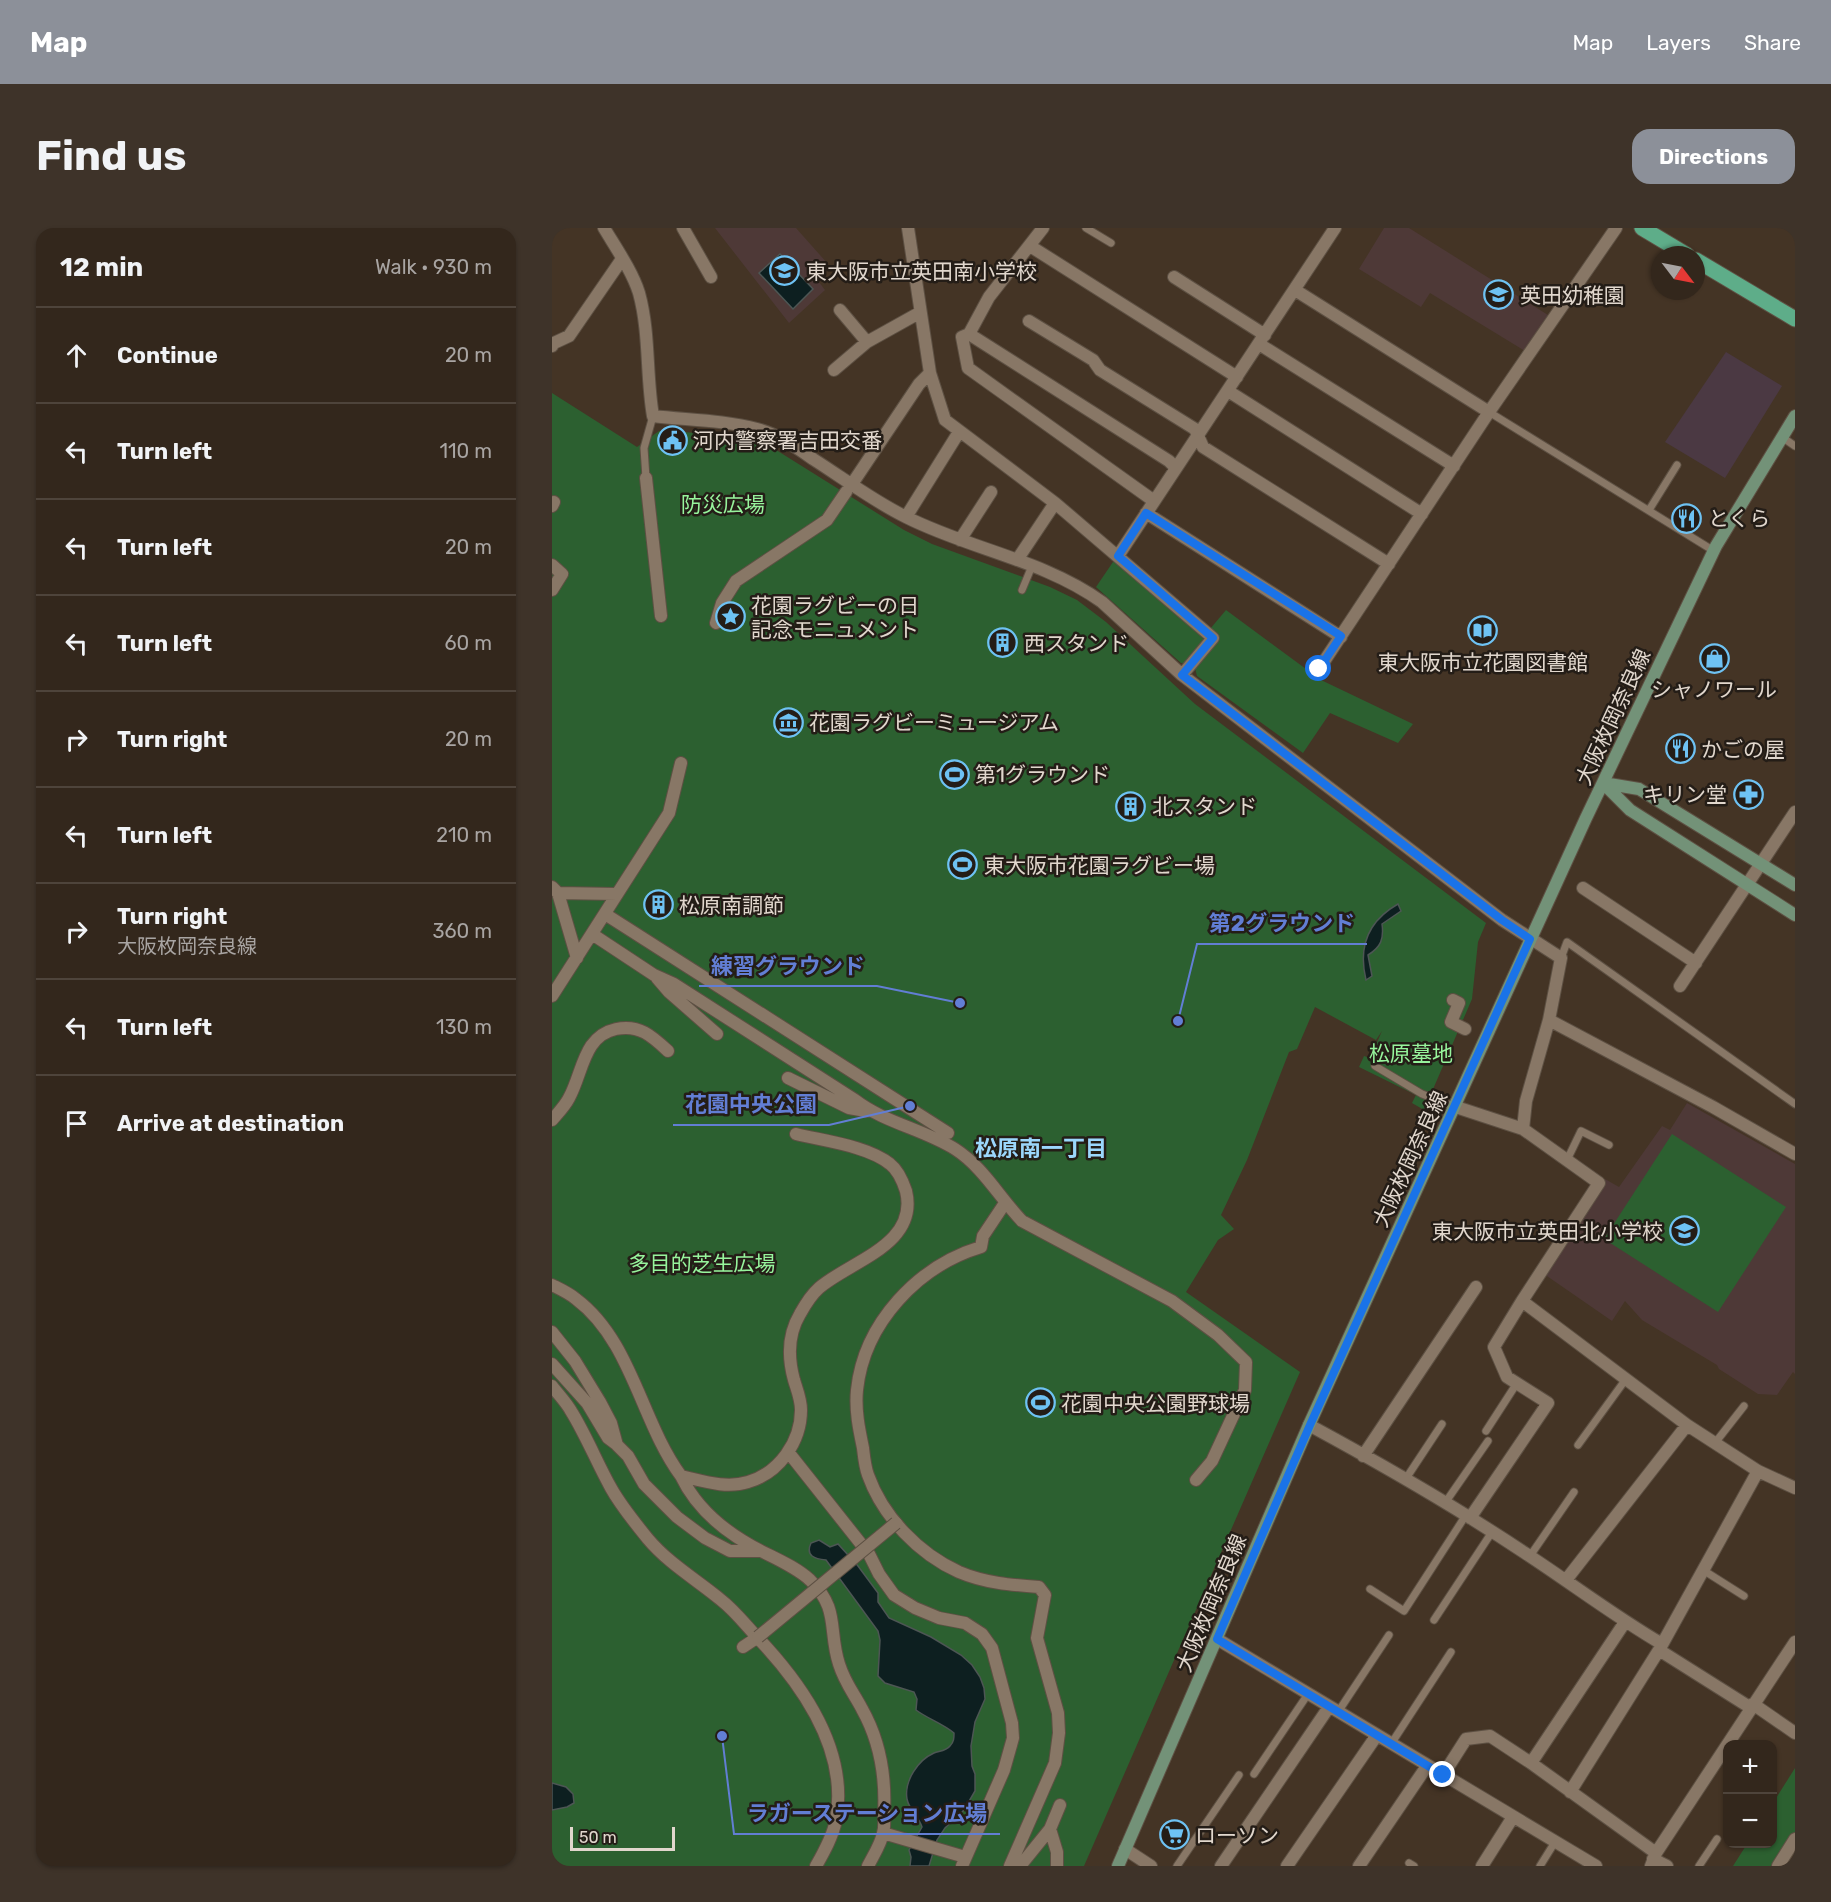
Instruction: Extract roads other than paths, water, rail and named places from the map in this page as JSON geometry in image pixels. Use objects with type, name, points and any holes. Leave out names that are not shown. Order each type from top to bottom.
[{"type":"main road","points":[[1642,228],[1672,246]]},
{"type":"main road","points":[[1705,265],[1795,319]]},
{"type":"main road","name":"大阪枚岡奈良線","points":[[1118,1866],[1310,1425],[1456,1107],[1530,939],[1714,551],[1795,416]]},
{"type":"main road","points":[[1603,783],[1639,789],[1795,885]]},
{"type":"main road","points":[[1603,783],[1630,810],[1795,915]]},
{"type":"street","points":[[604,228],[638,292],[647,340],[649,395],[653,416],[758,429],[788,442],[849,488],[906,517],[960,540],[1032,566],[1088,592],[1182,675],[1492,913],[1561,958],[1549,1020],[1526,1101],[1523,1129]]},
{"type":"street","points":[[683,228],[711,277]]},
{"type":"street","points":[[1118,556],[1335,228]]},
{"type":"street","points":[[1319,669],[1489,412],[1616,228]]},
{"type":"street","points":[[908,229],[919,313],[930,373],[945,420],[1055,503],[1213,638],[1182,675]]},
{"type":"street","points":[[1037,230],[1030,246],[989,297],[969,334],[962,337],[968,368],[1154,501]]},
{"type":"street","points":[[1030,246],[1237,377]]},
{"type":"street","points":[[552,345],[569,336],[622,259]]},
{"type":"street","points":[[1174,277],[1262,339],[1454,466]]},
{"type":"street","points":[[1294,290],[1489,412]]},
{"type":"street","points":[[840,310],[867,342]]},
{"type":"street","points":[[834,370],[867,342],[919,313]]},
{"type":"street","points":[[1029,321],[1093,360],[1100,370],[1195,429],[1203,447],[1389,564]]},
{"type":"street","points":[[969,334],[1169,461],[1176,468]]},
{"type":"street","points":[[716,623],[722,603],[736,581],[827,520],[919,384],[930,373]]},
{"type":"street","points":[[1228,391],[1422,514]]},
{"type":"street","points":[[906,517],[959,432]]},
{"type":"street","points":[[646,478],[660,616]]},
{"type":"street","points":[[960,540],[991,492]]},
{"type":"street","points":[[1017,560],[1055,503]]},
{"type":"street","points":[[1146,513],[1341,636]]},
{"type":"street","points":[[552,565],[562,574],[552,590]]},
{"type":"street","points":[[552,996],[669,813],[681,763]]},
{"type":"street","points":[[1680,986],[1795,812]]},
{"type":"street","points":[[1583,888],[1696,963]]},
{"type":"street","points":[[577,958],[555,890],[617,894]]},
{"type":"street","points":[[605,914],[948,1133]]},
{"type":"street","points":[[592,934],[654,975],[674,984],[871,1112]]},
{"type":"street","points":[[654,975],[669,992],[717,1034]]},
{"type":"street","points":[[1453,1000],[1459,1003],[1451,1022],[1465,1029]]},
{"type":"street","points":[[1549,1020],[1713,1107],[1795,1154]]},
{"type":"street","points":[[552,1120],[569,1097],[588,1051],[596,1038],[611,1030],[625,1027],[641,1029],[655,1038],[668,1051]]},
{"type":"street","points":[[788,1078],[849,1108],[871,1112],[956,1150],[976,1165],[1022,1221],[1172,1301],[1218,1335],[1246,1362],[1245,1390],[1212,1461],[1196,1480]]},
{"type":"street","points":[[1456,1107],[1523,1129],[1599,1182],[1494,1347],[1507,1377],[1548,1403],[1468,1517]]},
{"type":"street","points":[[681,1476],[714,1484],[748,1482],[765,1474],[789,1453],[798,1433],[801,1412],[800,1396],[790,1360],[791,1338],[798,1317],[819,1288],[896,1236],[903,1224],[908,1209],[906,1192],[901,1178],[892,1165],[875,1154],[796,1134]]},
{"type":"street","points":[[1005,1203],[983,1236],[981,1247],[939,1264],[903,1294],[890,1311],[873,1339],[862,1366],[857,1389],[857,1416],[868,1474],[881,1502],[896,1523],[917,1545],[936,1559],[980,1580],[1039,1587],[1045,1595],[1037,1638],[1058,1713],[1057,1753],[1055,1763],[1010,1866]]},
{"type":"street","points":[[552,1285],[576,1299],[592,1314],[620,1354],[669,1460],[681,1476],[690,1495],[713,1520],[760,1551],[808,1578],[822,1593],[833,1616],[838,1661],[847,1687],[862,1709],[882,1764],[885,1796],[883,1833],[868,1866]]},
{"type":"street","points":[[1364,1456],[1476,1287]]},
{"type":"street","points":[[1522,1301],[1687,1425],[1758,1472],[1795,1488]]},
{"type":"street","points":[[552,1332],[575,1361],[600,1402],[611,1423],[617,1445]]},
{"type":"street","points":[[552,1364],[586,1403],[608,1438],[628,1456],[644,1484],[676,1517],[705,1538],[730,1551],[760,1551]]},
{"type":"street","points":[[552,1386],[571,1410],[611,1489],[627,1514],[651,1542],[723,1601],[773,1653],[804,1696],[819,1723],[836,1766],[838,1791],[836,1821],[826,1848],[816,1866]]},
{"type":"street","points":[[1310,1425],[1445,1503],[1530,1556],[1660,1647],[1795,1733]]},
{"type":"street","points":[[1566,1580],[1687,1425]]},
{"type":"street","points":[[789,1453],[869,1554],[879,1574],[894,1595],[939,1618],[965,1623],[982,1634],[992,1648],[1012,1723],[1013,1738],[1004,1770],[963,1862],[883,1833]]},
{"type":"street","points":[[1570,1792],[1660,1647],[1758,1472]]},
{"type":"street","points":[[743,1647],[896,1523]]},
{"type":"street","points":[[1531,1763],[1625,1622]]},
{"type":"street","points":[[1217,1639],[1596,1866]]},
{"type":"street","points":[[1733,1740],[1752,1706],[1795,1642]]},
{"type":"street","points":[[1221,1866],[1334,1709]]},
{"type":"street","points":[[1287,1866],[1377,1735]]},
{"type":"street","points":[[1443,1775],[1466,1739],[1490,1736],[1570,1792],[1653,1859],[1667,1866]]},
{"type":"street","points":[[1653,1859],[1723,1755]]},
{"type":"street","points":[[1359,1866],[1427,1766]]},
{"type":"street","points":[[1020,1866],[1050,1829],[1060,1805]]},
{"type":"street","points":[[1482,1866],[1513,1817]]},
{"type":"street","points":[[1050,1829],[1057,1852],[1057,1866]]},
{"type":"street","points":[[1778,1866],[1795,1839]]},
{"type":"street","points":[[1125,1849],[1151,1866]]},
{"type":"lane","points":[[1086,228],[1111,243]]},
{"type":"lane","points":[[1489,412],[1714,551]]},
{"type":"lane","points":[[646,478],[644,448],[653,416]]},
{"type":"lane","points":[[1782,437],[1795,446]]},
{"type":"lane","points":[[1649,510],[1677,465]]},
{"type":"lane","points":[[1022,590],[1032,566]]},
{"type":"lane","points":[[1561,958],[1567,942],[1795,1104]]},
{"type":"lane","points":[[1375,1066],[1422,1094],[1456,1107]]},
{"type":"lane","points":[[1567,1160],[1581,1131],[1609,1145]]},
{"type":"lane","points":[[1578,1445],[1626,1379]]},
{"type":"lane","points":[[1486,1431],[1517,1383]]},
{"type":"lane","points":[[1715,1443],[1744,1406]]},
{"type":"lane","points":[[1405,1480],[1442,1424]]},
{"type":"lane","points":[[1445,1503],[1488,1441]]},
{"type":"lane","points":[[1530,1556],[1574,1492]]},
{"type":"lane","points":[[1370,1589],[1404,1611],[1468,1517]]},
{"type":"lane","points":[[1434,1620],[1492,1532]]},
{"type":"lane","points":[[1703,1570],[1744,1596]]},
{"type":"lane","points":[[1334,1709],[1389,1635]]},
{"type":"lane","points":[[1390,1744],[1451,1652]]},
{"type":"lane","points":[[1254,1774],[1308,1694]]},
{"type":"lane","points":[[1177,1866],[1239,1775]]},
{"type":"lane","points":[[1699,1866],[1717,1839]]},
{"type":"lane","points":[[1540,1866],[1555,1842]]},
{"type":"place","name":"東大阪市立英田南小学校","points":[[785,271]]},
{"type":"place","name":"英田幼稚園","points":[[1499,295]]},
{"type":"place","name":"河内警察署吉田交番","points":[[672,440]]},
{"type":"place","name":"とくら","points":[[1687,518]]},
{"type":"place","name":"花園ラグビーの日 記念モニュメント","points":[[730,617]]},
{"type":"place","name":"東大阪市立花園図書館","points":[[1483,631]]},
{"type":"place","name":"西スタンド","points":[[1003,643]]},
{"type":"place","name":"シャノワール","points":[[1714,658]]},
{"type":"place","name":"花園ラグビーミュージアム","points":[[788,722]]},
{"type":"place","name":"かごの屋","points":[[1680,749]]},
{"type":"place","name":"第1グラウンド","points":[[954,774]]},
{"type":"place","name":"キリン堂","points":[[1748,794]]},
{"type":"place","name":"北スタンド","points":[[1131,806]]},
{"type":"place","name":"東大阪市花園ラグビー場","points":[[963,865]]},
{"type":"place","name":"松原南調節","points":[[658,905]]},
{"type":"place","name":"練習グラウンド","points":[[960,1003]]},
{"type":"place","name":"第2グラウンド","points":[[1178,1021]]},
{"type":"place","name":"花園中央公園","points":[[910,1106]]},
{"type":"place","name":"東大阪市立英田北小学校","points":[[1684,1231]]},
{"type":"place","name":"花園中央公園野球場","points":[[1040,1403]]},
{"type":"place","name":"ラガーステーション広場","points":[[722,1736]]},
{"type":"place","name":"ローソン","points":[[1174,1835]]},
{"type":"district","name":"松原南一丁目","points":[[1041,1148]]},
{"type":"park label","name":"防災広場","points":[[723,504]]},
{"type":"park label","name":"松原墓地","points":[[1411,1053]]},
{"type":"park label","name":"多目的芝生広場","points":[[702,1263]]}]
